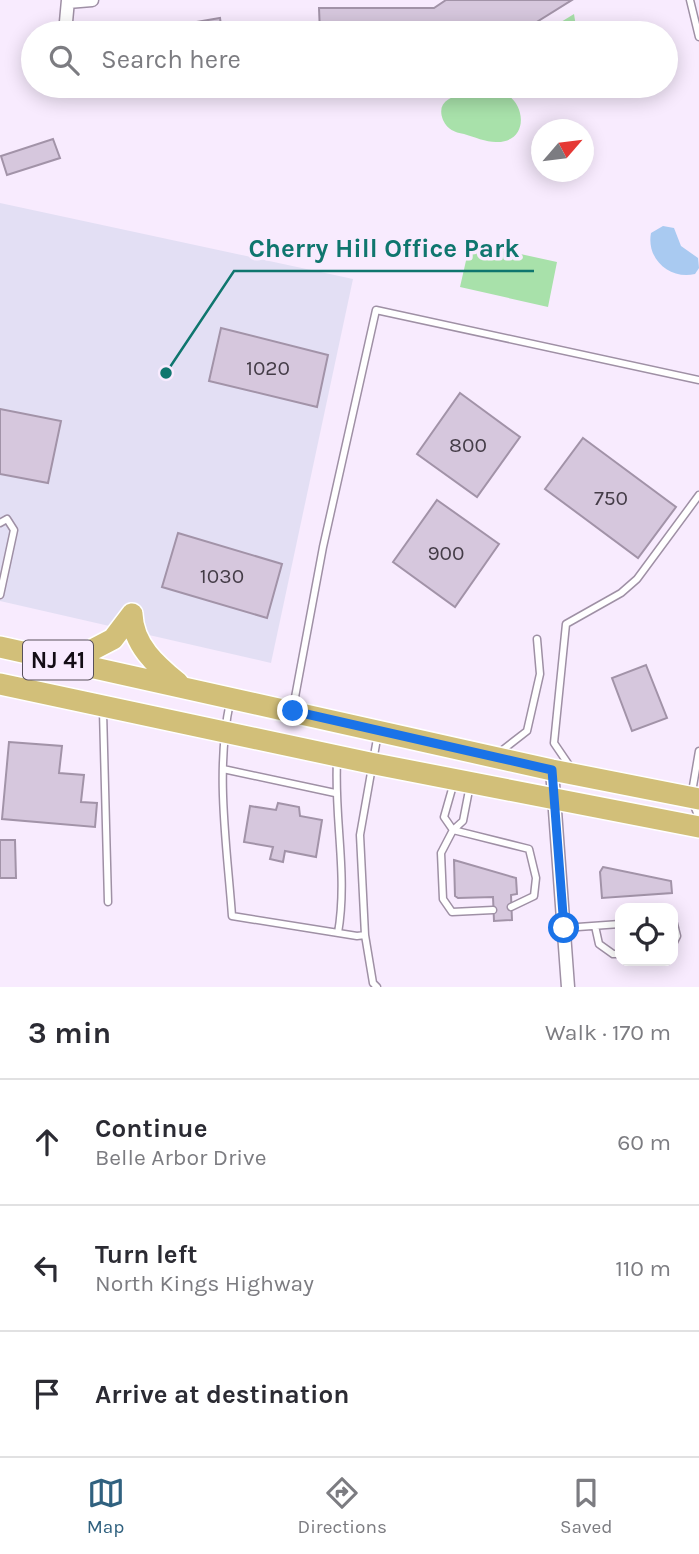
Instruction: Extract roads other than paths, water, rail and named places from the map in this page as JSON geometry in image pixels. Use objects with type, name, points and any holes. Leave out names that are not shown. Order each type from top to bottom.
[{"type":"main road","points":[[69,662],[113,639],[132,614],[132,626],[149,657],[182,686]]},
{"type":"main road","name":"NJ 41","points":[[0,648],[232,697],[552,770],[695,798]]},
{"type":"main road","name":"NJ 41","points":[[0,684],[462,782],[699,827]]},
{"type":"street","points":[[66,21],[68,1],[92,0]]},
{"type":"street","points":[[552,770],[568,987]]},
{"type":"lane","points":[[690,0],[699,37]]},
{"type":"lane","points":[[293,711],[323,547],[376,310],[699,380]]},
{"type":"lane","points":[[576,775],[554,743],[566,624],[621,593],[637,579],[699,495]]},
{"type":"lane","points":[[0,523],[7,519],[14,530],[0,595]]},
{"type":"lane","points":[[491,756],[527,731],[540,674],[537,639]]},
{"type":"lane","points":[[232,697],[224,732],[223,769],[232,916],[365,935]]},
{"type":"lane","points":[[102,706],[108,902]]},
{"type":"lane","points":[[377,987],[373,983],[365,935],[360,835],[370,763],[378,730]]},
{"type":"lane","points":[[699,751],[695,798],[699,818]]},
{"type":"lane","points":[[337,756],[335,793],[343,866],[338,933]]},
{"type":"lane","points":[[223,769],[335,793]]},
{"type":"lane","points":[[462,782],[444,817],[453,830],[528,849],[536,878],[534,896],[511,907]]},
{"type":"lane","points":[[462,782],[463,821],[453,830],[441,853],[443,899],[452,912],[493,910]]},
{"type":"lane","points":[[564,928],[615,924]]},
{"type":"lane","points":[[595,926],[599,944],[607,952],[615,953]]},
{"type":"water","points":[[663,226],[674,228],[681,246],[698,258],[699,268],[695,274],[669,271],[656,259],[650,242],[651,233]]},
{"type":"place","name":"Cherry Hill Office Park","points":[[166,373]]}]
